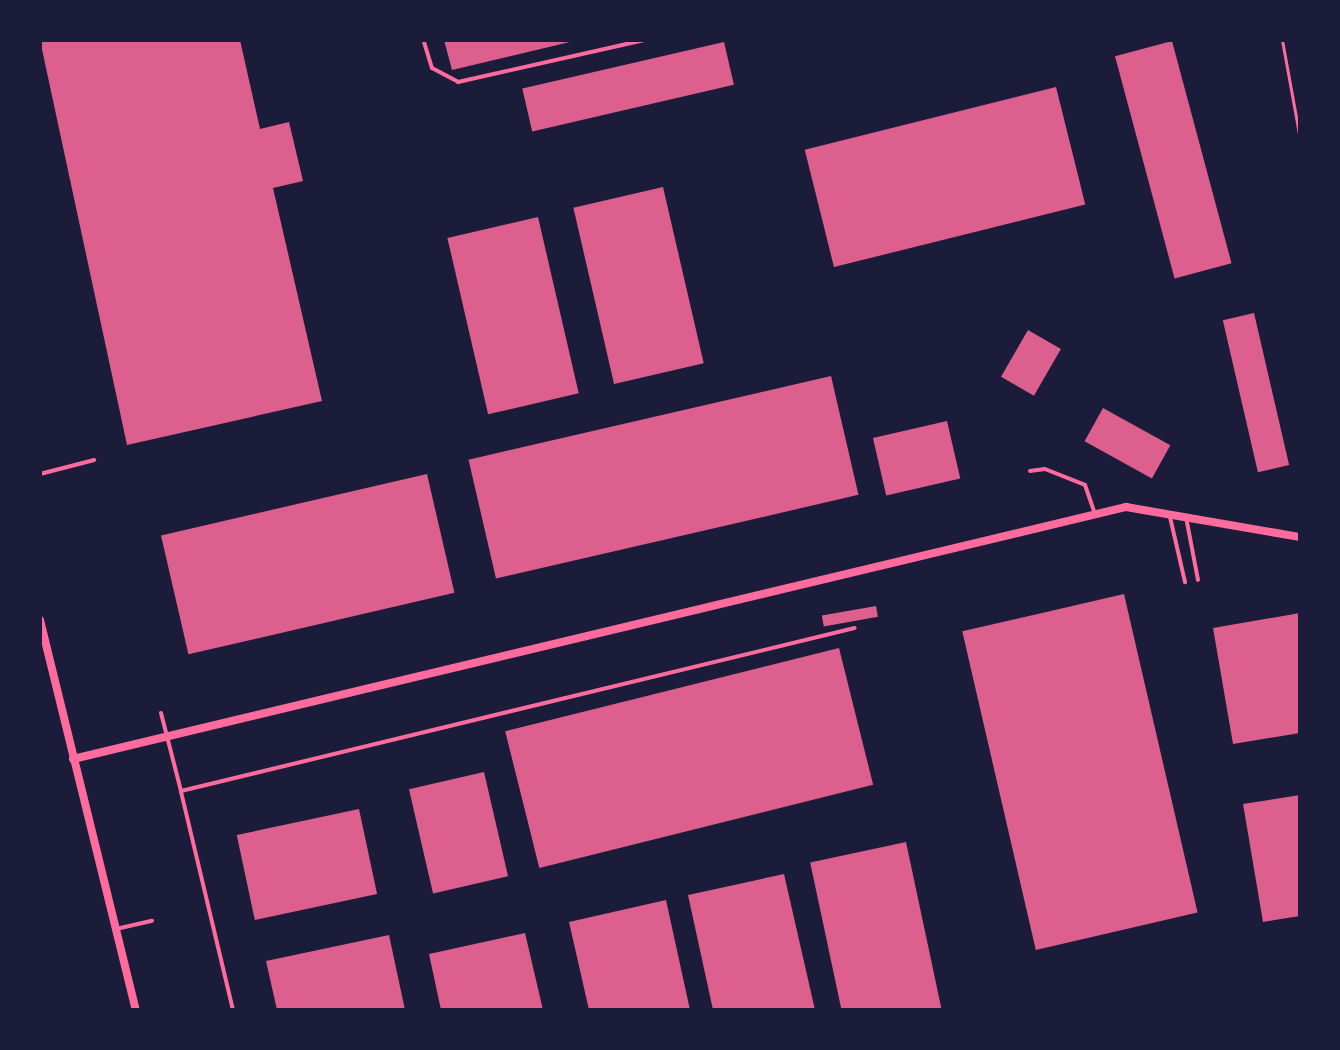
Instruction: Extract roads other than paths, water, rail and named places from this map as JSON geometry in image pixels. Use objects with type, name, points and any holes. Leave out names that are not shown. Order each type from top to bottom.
[{"type":"street","points":[[73,759],[1126,507],[1300,537]]},
{"type":"street","points":[[40,620],[136,1010]]},
{"type":"lane","points":[[424,42],[432,68],[458,82],[644,40]]},
{"type":"lane","points":[[40,474],[94,460]]},
{"type":"lane","points":[[1030,471],[1045,469],[1085,485],[1095,515]]},
{"type":"lane","points":[[1170,515],[1185,582]]},
{"type":"lane","points":[[1186,517],[1198,580]]},
{"type":"lane","points":[[181,791],[855,628]]},
{"type":"lane","points":[[161,713],[233,1010]]},
{"type":"lane","points":[[116,929],[152,921]]}]
